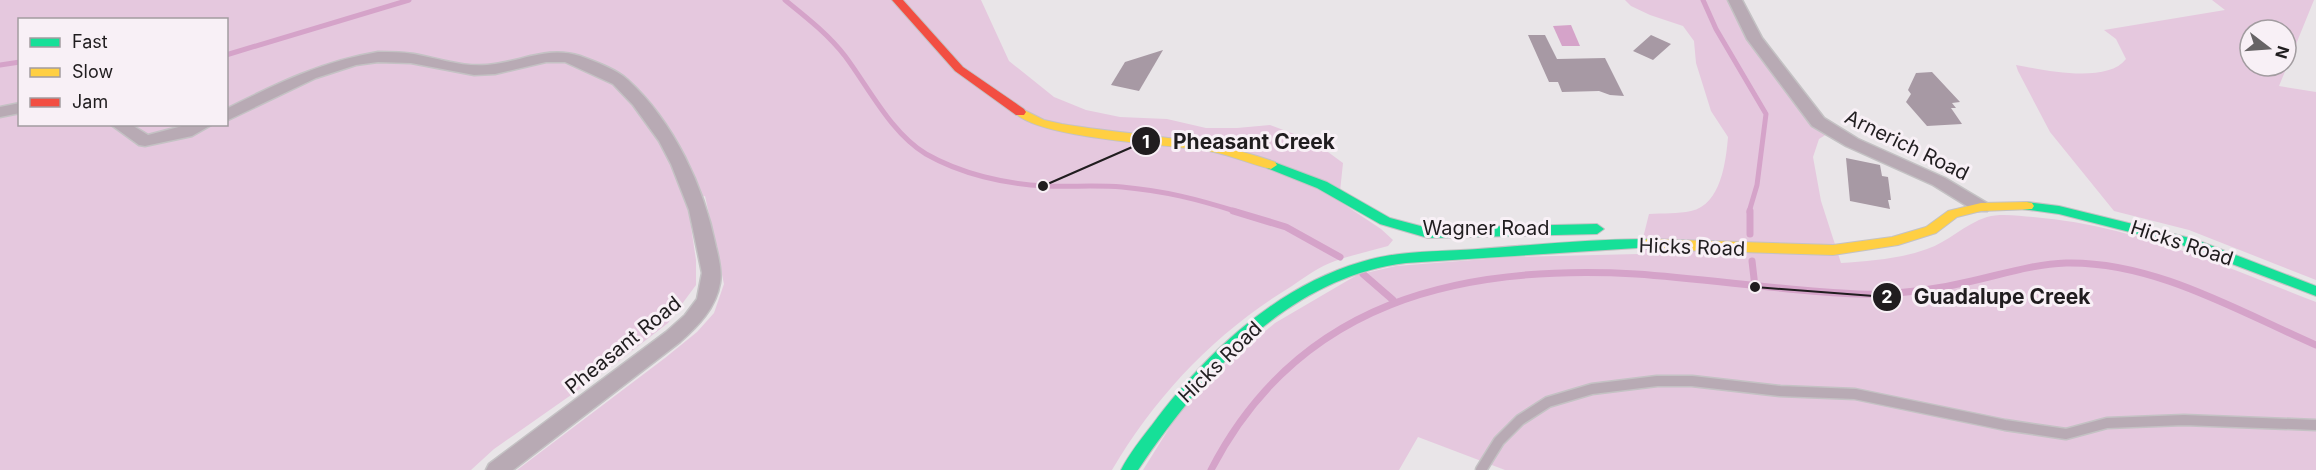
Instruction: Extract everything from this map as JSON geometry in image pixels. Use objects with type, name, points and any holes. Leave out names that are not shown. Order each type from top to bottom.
[{"type":"street","name":"Wagner Road","points":[[897,0],[959,69],[996,98],[1033,122],[1089,132],[1216,148],[1267,163],[1322,185],[1385,221],[1428,232],[1562,228],[1614,230],[1757,238],[1779,249]]},
{"type":"street","name":"Arnerich Road","points":[[1735,0],[1755,39],[1818,122],[1830,132],[1856,146],[1946,184],[1981,207]]},
{"type":"street","name":"Pheasant Road","points":[[228,115],[325,68],[358,61],[399,57],[464,70],[488,70],[518,62],[565,57],[622,82],[645,111],[672,150],[705,226],[711,283],[702,307],[690,323],[673,337],[497,470]]},
{"type":"street","points":[[0,112],[18,108]]},
{"type":"street","points":[[121,126],[145,141],[186,132],[200,126]]},
{"type":"street","name":"Hicks Road","points":[[1129,470],[1186,391],[1228,349],[1267,317],[1303,294],[1351,269],[1378,262],[1575,245],[1638,244],[1833,250],[1893,242],[1931,230],[1953,214],[1981,207],[2014,205],[2059,210],[2189,242],[2316,291]]},
{"type":"lane","points":[[1482,470],[1499,441],[1520,420],[1548,402],[1592,389],[1657,381],[1692,381],[1780,391],[1855,394],[2005,425],[2066,434],[2107,423],[2184,420],[2316,425]]},
{"type":"shaded area","points":[[0,0],[981,0],[1009,61],[1054,97],[1086,110],[1120,117],[1167,119],[1206,128],[1270,125],[1313,141],[1343,163],[1339,201],[1381,229],[1393,240],[1388,246],[1329,263],[1238,323],[1190,367],[1169,391],[1148,416],[1112,470],[517,470],[665,358],[697,332],[714,313],[724,284],[705,196],[687,200],[696,260],[696,285],[668,323],[611,367],[494,449],[471,470],[0,470]]},
{"type":"shaded area","points":[[1625,0],[1735,0],[1755,39],[1830,132],[1819,139],[1813,157],[1821,201],[1841,263],[1906,255],[1935,246],[1987,217],[2016,216],[2070,221],[2142,238],[2212,261],[2316,302],[2316,470],[1505,470],[1418,437],[1399,470],[1143,470],[1191,393],[1275,323],[1357,275],[1396,266],[1512,257],[1639,254],[1649,214],[1691,211],[1701,207],[1709,200],[1720,181],[1728,137],[1711,111],[1696,63],[1694,41],[1683,26],[1650,15],[1631,6]]},
{"type":"shaded area","points":[[2212,0],[2314,0],[2298,39],[2298,18],[2238,18],[2238,78],[2282,78],[2279,86],[2316,92],[2316,280],[2189,230],[2114,211],[2050,132],[2016,65],[2074,73],[2105,71],[2117,67],[2126,59],[2116,39],[2104,30],[2225,10]]},
{"type":"shaded area","points":[[1571,25],[1580,46],[1562,46],[1553,26]]},
{"type":"building","points":[[1528,35],[1545,35],[1557,59],[1605,58],[1624,96],[1599,91],[1562,92],[1558,82],[1549,82]]},
{"type":"building","points":[[1651,35],[1671,44],[1653,60],[1633,51]]},
{"type":"building","points":[[1163,50],[1139,91],[1111,85],[1125,62]]},
{"type":"building","points":[[1932,72],[1960,102],[1952,103],[1956,108],[1951,108],[1962,124],[1927,126],[1906,102],[1911,94],[1908,90],[1916,73]]},
{"type":"building","points":[[1846,158],[1880,165],[1882,176],[1888,177],[1890,209],[1850,201]]},
{"type":"waterway","points":[[228,54],[409,0]]},
{"type":"waterway","points":[[785,0],[838,48],[881,109],[902,134],[913,145],[940,161],[984,177],[1014,183],[1138,189],[1181,196],[1238,212]]},
{"type":"waterway","points":[[1703,0],[1716,29],[1766,114],[1757,185],[1749,212]]},
{"type":"waterway","points":[[0,65],[18,62]]},
{"type":"waterway","points":[[1233,211],[1286,227],[1340,257]]},
{"type":"waterway","points":[[1750,211],[1750,234]]},
{"type":"waterway","points":[[1752,261],[1755,285]]},
{"type":"waterway","points":[[1755,285],[1858,294],[1901,293],[1944,287],[2042,265],[2066,263],[2099,265],[2131,270],[2195,290],[2316,345]]},
{"type":"waterway","points":[[1211,470],[1247,413],[1289,367],[1337,331],[1390,305],[1447,287],[1508,277],[1571,273],[1636,274],[1755,285]]},
{"type":"waterway","points":[[1363,274],[1393,300]]},
{"type":"traffic: fast","points":[[1271,165],[1322,185],[1385,221],[1428,233],[1597,229]]},
{"type":"traffic: fast","points":[[2027,206],[2059,210],[2189,242],[2316,291]]},
{"type":"traffic: fast","points":[[1129,470],[1190,388],[1238,340],[1293,300],[1343,273],[1372,263],[1406,258],[1587,245],[1647,244]]},
{"type":"traffic: slow","points":[[1020,112],[1050,126],[1212,148],[1271,165]]},
{"type":"traffic: slow","points":[[1647,244],[1833,250],[1893,242],[1931,230],[1953,214],[1981,207],[2027,206]]},
{"type":"traffic: jam","points":[[897,0],[959,69],[1020,112]]},
{"type":"place","name":"Pheasant Creek","points":[[1043,186]]},
{"type":"place","name":"Guadalupe Creek","points":[[1755,287]]}]
